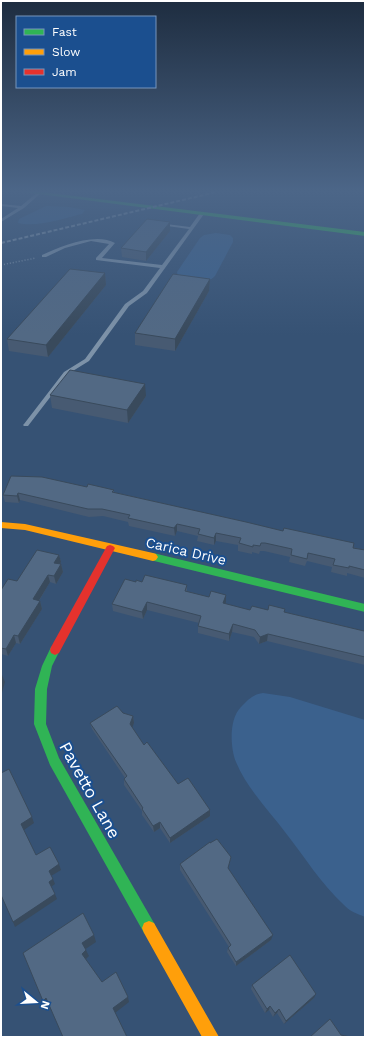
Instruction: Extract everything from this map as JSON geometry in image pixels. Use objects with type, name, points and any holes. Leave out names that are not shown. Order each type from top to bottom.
[{"type":"street","name":"Carica Drive","points":[[1,525],[25,527],[365,608]]},
{"type":"street","name":"Pavetto Lane","points":[[110,548],[47,666],[40,689],[40,724],[54,760],[211,1037]]},
{"type":"lane","points":[[26,425],[66,373],[88,360],[127,306],[145,292],[183,238]]},
{"type":"lane","points":[[44,256],[63,247],[91,240],[113,243],[98,259],[162,267]]},
{"type":"path","points":[[1,265],[44,256]]},
{"type":"water","points":[[200,238],[233,238],[233,242],[215,276],[211,279],[207,281],[193,280],[178,276],[177,272]]},
{"type":"water","points":[[263,693],[290,697],[365,720],[365,917],[348,909],[328,888],[258,798],[240,771],[234,756],[232,741],[234,719],[237,712],[248,700],[253,696]]},
{"type":"building","points":[[130,238],[157,238],[146,252],[121,248]]},
{"type":"building","points":[[70,269],[105,273],[46,345],[7,339]]},
{"type":"building","points":[[173,274],[210,279],[175,339],[135,333]]},
{"type":"building","points":[[70,370],[145,384],[127,410],[50,395]]},
{"type":"building","points":[[11,476],[42,477],[87,487],[88,484],[114,490],[112,492],[283,531],[284,528],[354,543],[353,548],[365,550],[365,570],[349,566],[349,568],[333,565],[335,559],[308,553],[307,559],[291,555],[292,549],[265,543],[261,543],[260,546],[253,545],[253,547],[239,543],[241,538],[216,533],[214,538],[198,534],[200,529],[177,524],[174,528],[128,518],[130,515],[102,509],[88,509],[18,493],[17,496],[3,495]]},
{"type":"building","points":[[37,550],[59,555],[54,563],[61,564],[54,576],[48,575],[33,599],[40,601],[18,636],[14,635],[6,649],[1,648],[1,590],[8,579],[17,581]]},
{"type":"building","points":[[145,575],[187,585],[185,591],[209,597],[211,591],[226,595],[223,603],[250,610],[252,606],[268,610],[269,605],[285,609],[284,612],[364,631],[365,629],[365,657],[268,634],[260,637],[255,630],[233,624],[229,634],[198,626],[201,616],[147,602],[142,612],[112,604],[125,579],[142,582]]},
{"type":"building","points":[[117,706],[123,713],[133,716],[130,724],[144,745],[147,742],[178,784],[188,778],[210,810],[170,838],[160,822],[153,826],[124,779],[127,776],[90,723]]},
{"type":"building","points":[[9,769],[32,817],[21,824],[36,855],[50,847],[59,864],[49,871],[53,879],[49,882],[55,894],[13,922],[1,895],[1,773]]},
{"type":"building","points":[[217,839],[231,857],[228,868],[273,935],[236,962],[228,948],[231,945],[180,864],[210,842]]},
{"type":"building","points":[[83,913],[94,935],[82,943],[86,950],[82,954],[102,982],[116,972],[128,997],[113,1008],[127,1037],[63,1037],[46,998],[43,1001],[23,953]]},
{"type":"building","points":[[290,955],[316,994],[286,1021],[279,1009],[275,1013],[270,1006],[267,1009],[252,985]]},
{"type":"building","points":[[330,1019],[341,1035],[350,1037],[310,1037]]},
{"type":"railway","points":[[1,243],[20,238]]},
{"type":"traffic: fast","points":[[153,557],[365,608]]},
{"type":"traffic: fast","points":[[55,650],[47,666],[41,689],[40,724],[54,761],[149,928]]},
{"type":"traffic: slow","points":[[1,525],[25,527],[153,557]]},
{"type":"traffic: slow","points":[[149,928],[211,1037]]},
{"type":"traffic: jam","points":[[55,650],[110,548]]}]
